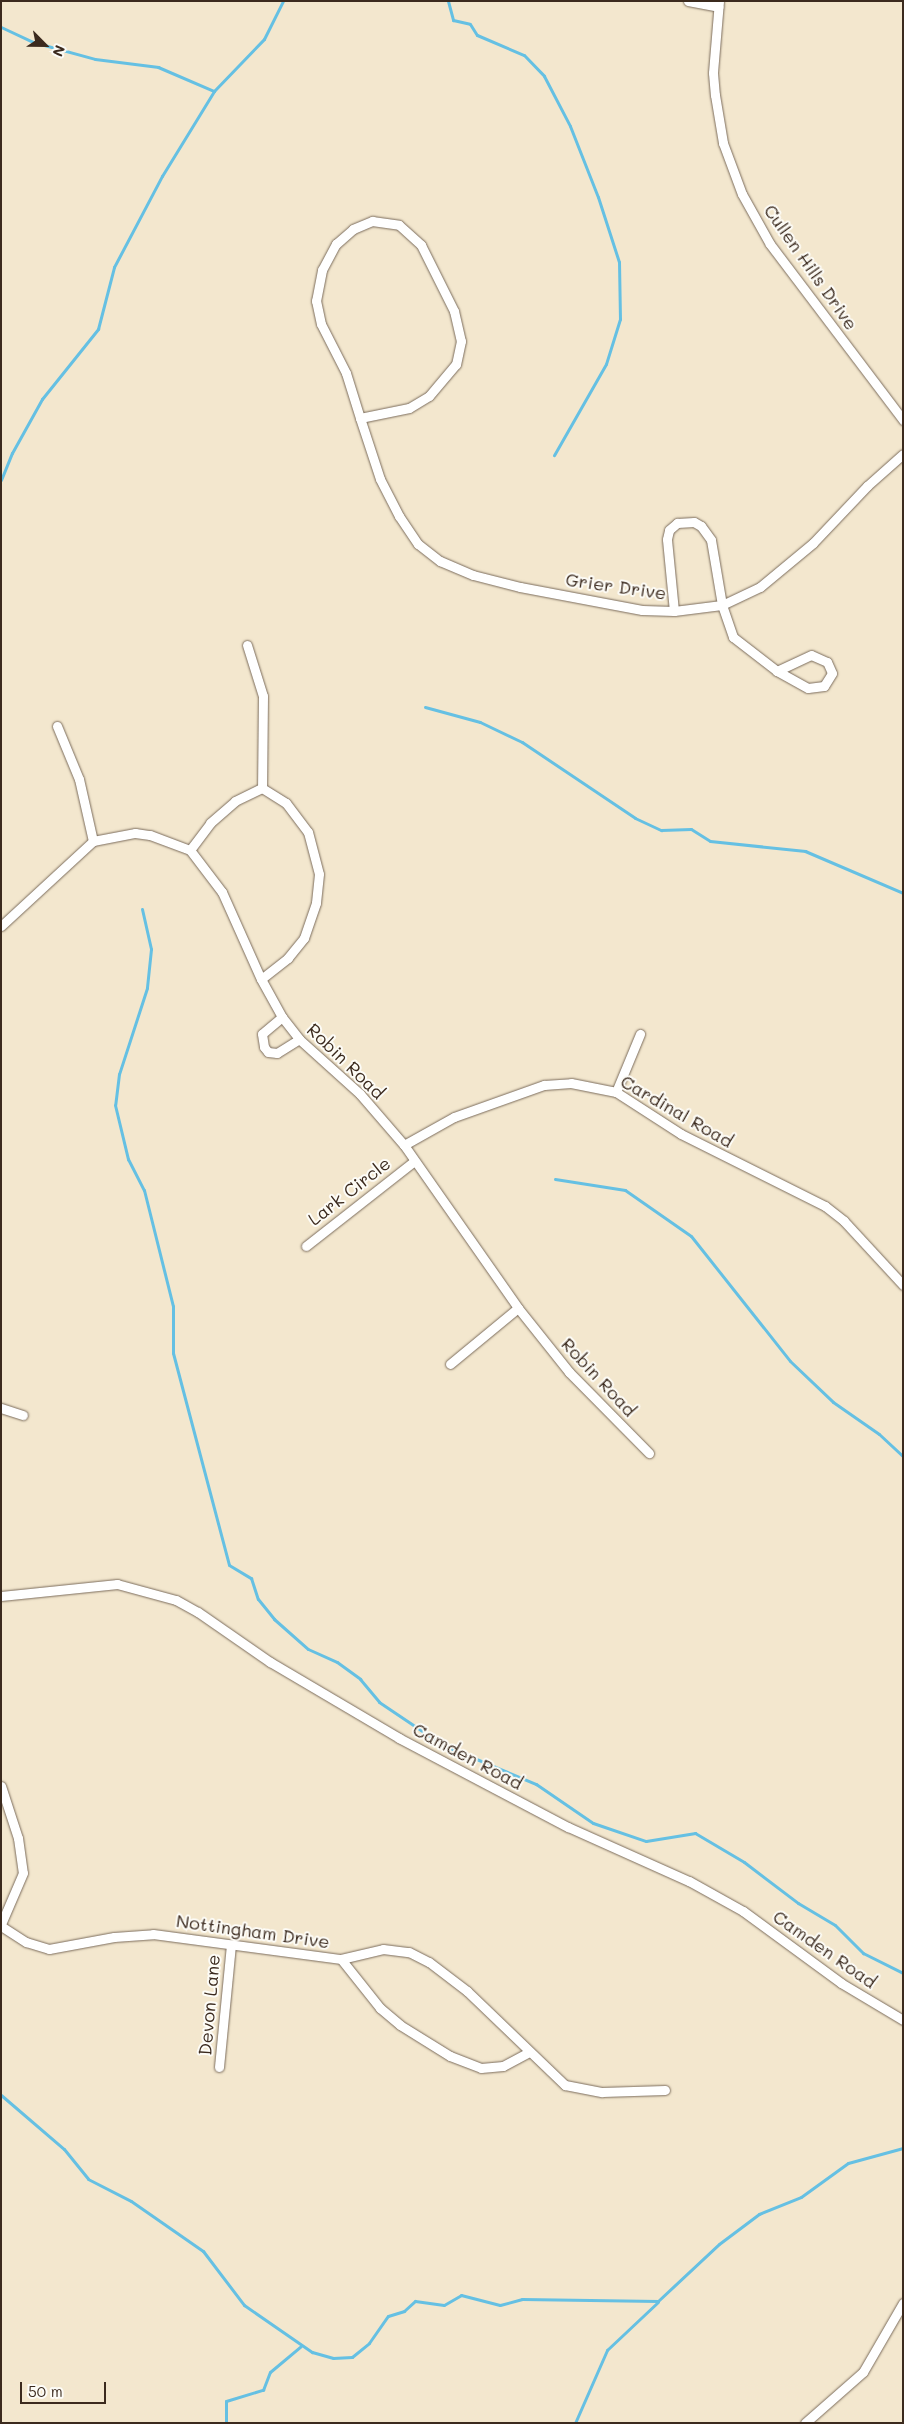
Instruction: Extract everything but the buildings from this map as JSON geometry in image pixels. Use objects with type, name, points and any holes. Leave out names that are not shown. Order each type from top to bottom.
[{"type":"street","points":[[688,1],[718,4]]},
{"type":"street","name":"Cullen Hills Drive","points":[[718,4],[713,73],[715,95],[723,143],[742,194],[770,244],[903,420]]},
{"type":"street","name":"Grier Drive","points":[[360,418],[409,408],[429,396],[449,375],[459,352],[458,325],[434,267],[421,245],[390,222],[372,221],[344,236],[328,256],[317,285],[317,312],[346,373],[360,418],[380,479],[399,516],[418,544],[440,561],[473,575],[642,610],[674,611],[722,605],[760,587],[787,566],[903,454]]},
{"type":"street","points":[[674,611],[667,539],[669,530],[686,521],[701,526],[711,540],[722,605],[733,637],[776,671],[798,684],[817,689],[824,686],[832,673],[827,662],[810,655],[776,671]]},
{"type":"street","points":[[247,645],[263,696],[262,788]]},
{"type":"street","points":[[57,726],[79,779],[93,841]]},
{"type":"street","points":[[1,926],[93,841],[120,834],[142,834],[190,850],[210,823],[229,806],[262,788]]},
{"type":"street","points":[[261,979],[288,958],[304,938],[319,888],[317,860],[308,832],[286,803],[262,788]]},
{"type":"street","name":"Robin Road","points":[[190,850],[222,892],[261,979],[282,1017],[299,1039],[360,1094],[404,1145],[413,1162],[518,1308],[569,1372],[649,1453]]},
{"type":"street","points":[[282,1017],[262,1034],[264,1047],[268,1052],[278,1053],[299,1039]]},
{"type":"street","points":[[616,1092],[640,1034]]},
{"type":"street","name":"Cardinal Road","points":[[404,1145],[454,1117],[544,1085],[571,1083],[616,1092],[681,1134],[825,1206],[844,1221],[903,1285]]},
{"type":"street","name":"Lark Circle","points":[[306,1246],[413,1162]]},
{"type":"street","points":[[450,1364],[518,1308]]},
{"type":"street","points":[[1,1408],[23,1415]]},
{"type":"street","name":"Camden Road","points":[[1,1596],[117,1584],[176,1600],[198,1612],[270,1662],[399,1738],[568,1827],[689,1881],[743,1911],[841,1983],[903,2020]]},
{"type":"street","points":[[1,1786],[22,1866],[22,1873],[1,1925]]},
{"type":"street","name":"Nottingham Drive","points":[[1,1925],[26,1942],[49,1949],[114,1937],[153,1934],[341,1959],[383,1949],[409,1952],[429,1962],[467,1991],[527,2053],[565,2086],[584,2091],[665,2090]]},
{"type":"street","name":"Devon Lane","points":[[219,2067],[231,1945]]},
{"type":"street","points":[[341,1959],[380,2008],[400,2025],[450,2056],[481,2068],[503,2066],[527,2053]]},
{"type":"street","points":[[806,2423],[863,2372],[903,2303]]},
{"type":"waterway","points":[[1,480],[12,453],[42,399],[98,329],[114,267],[162,176],[214,91],[264,39],[283,1]]},
{"type":"waterway","points":[[448,1],[453,20],[470,24],[477,35],[524,55],[544,76],[570,126],[598,197],[619,262],[620,319],[606,364],[554,455]]},
{"type":"waterway","points":[[1,27],[33,42],[95,59],[158,67],[214,91]]},
{"type":"waterway","points":[[425,707],[480,722],[522,742],[635,818],[661,830],[691,829],[710,841],[805,851],[903,893]]},
{"type":"waterway","points":[[142,909],[151,949],[147,988],[119,1074],[115,1105],[128,1159],[144,1190],[173,1306],[173,1353],[229,1565],[251,1578],[258,1599],[274,1619],[308,1649],[337,1662],[360,1679],[379,1702],[443,1745],[536,1784],[593,1823],[646,1841],[695,1833],[744,1862],[798,1903],[835,1925],[863,1953],[903,1973]]},
{"type":"waterway","points":[[555,1179],[625,1190],[691,1236],[790,1361],[833,1402],[879,1434],[903,1456]]},
{"type":"waterway","points":[[1,2095],[64,2149],[88,2179],[131,2201],[203,2251],[244,2305],[312,2352],[333,2358],[352,2357],[369,2343],[388,2316],[404,2311],[415,2301],[444,2305],[461,2295],[500,2305],[522,2299],[658,2301],[719,2244],[759,2214],[801,2197],[848,2163],[903,2148]]},
{"type":"waterway","points":[[575,2423],[607,2350],[658,2302]]},
{"type":"waterway","points":[[226,2423],[226,2401],[263,2390],[270,2372],[301,2346]]}]
